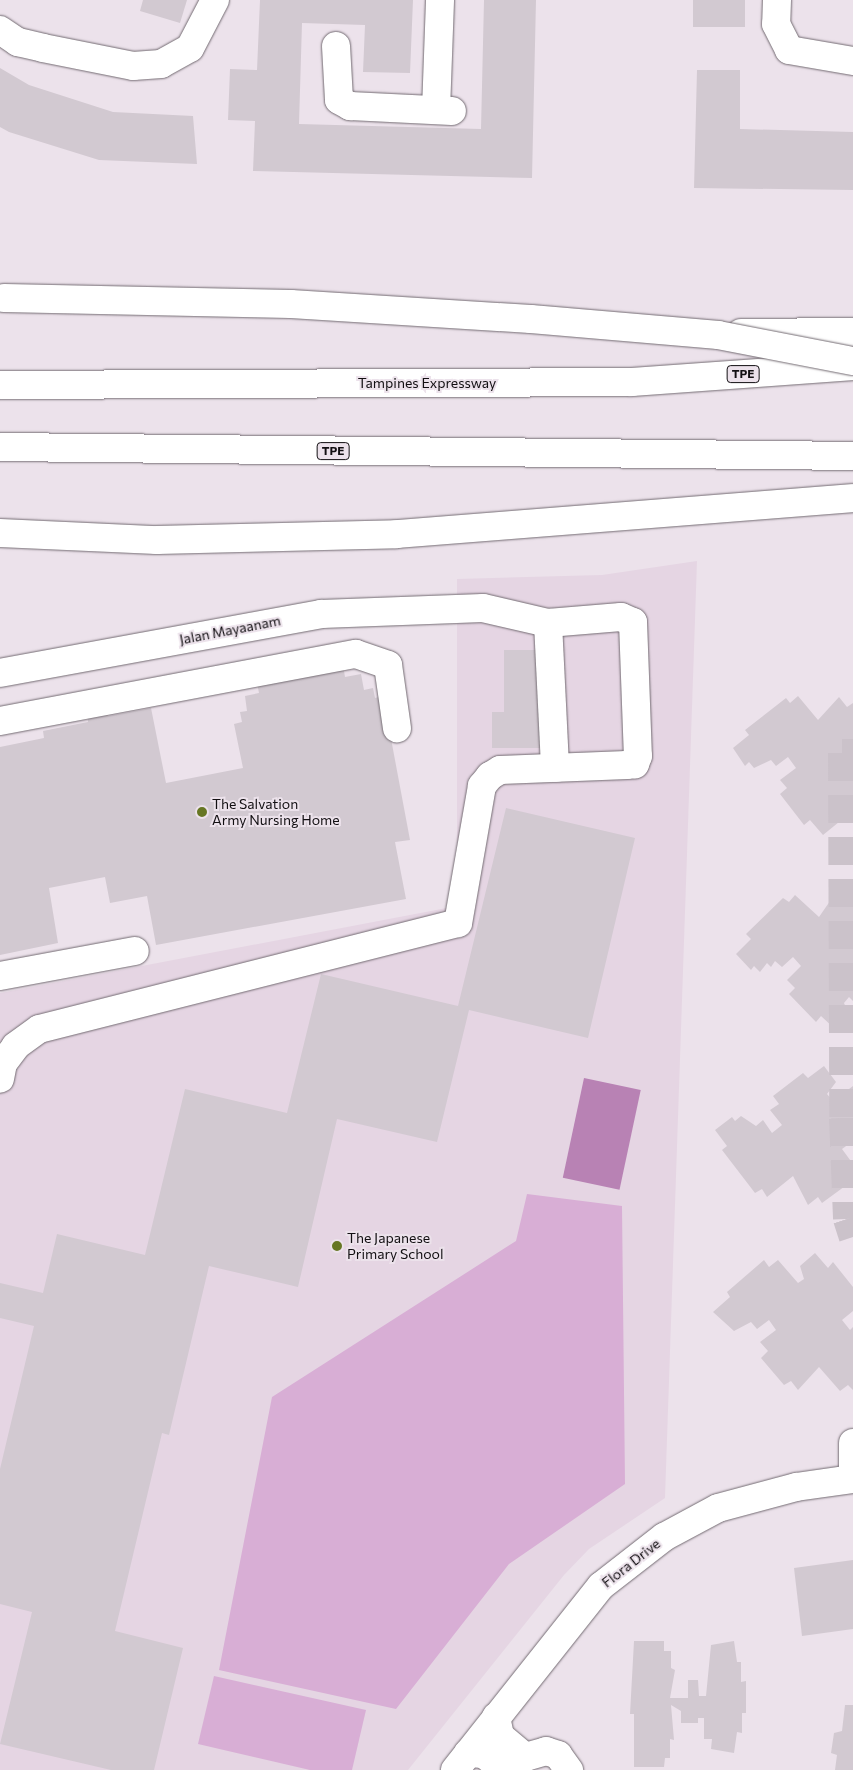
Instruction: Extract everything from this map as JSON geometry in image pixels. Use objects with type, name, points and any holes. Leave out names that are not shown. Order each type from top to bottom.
[{"type":"main road","points":[[0,30],[18,42],[43,48],[132,66],[161,64],[190,48],[215,0]]},
{"type":"main road","points":[[336,46],[339,100],[350,106],[444,111],[440,0]]},
{"type":"main road","points":[[776,0],[776,24],[789,50],[853,61]]},
{"type":"main road","points":[[1,299],[282,304],[719,333],[853,332]]},
{"type":"main road","points":[[1,299],[291,304],[531,319],[718,335],[853,360]]},
{"type":"main road","name":"Tampines Expressway","points":[[0,385],[632,382],[853,366]]},
{"type":"main road","name":"TPE","points":[[0,447],[853,456]]},
{"type":"main road","points":[[0,532],[157,540],[397,534],[853,498]]},
{"type":"main road","name":"Jalan Mayaanam","points":[[0,674],[321,614],[463,608],[513,613],[548,623]]},
{"type":"main road","points":[[0,1079],[3,1063],[16,1046],[39,1029],[458,923],[482,786],[500,770],[555,768],[635,764],[638,756],[632,622],[621,617],[548,623],[555,768]]},
{"type":"main road","points":[[0,721],[356,654],[388,665],[397,728]]},
{"type":"main road","points":[[0,976],[136,951]]},
{"type":"main road","points":[[853,1443],[853,1472]]},
{"type":"main road","name":"Flora Drive","points":[[462,1761],[601,1586],[664,1537],[718,1508],[796,1487],[853,1479]]},
{"type":"main road","points":[[496,1717],[500,1736],[514,1766]]},
{"type":"main road","points":[[462,1761],[484,1754],[514,1766],[546,1751],[558,1756],[569,1770]]},
{"type":"shaded area","name":"The Japanese Primary School","points":[[697,561],[665,1498],[589,1549],[564,1575],[408,1770],[0,1770],[0,993],[457,906],[457,579],[602,575]]},
{"type":"shaded area","points":[[584,1078],[641,1090],[620,1190],[563,1178]]},
{"type":"shaded area","points":[[527,1194],[622,1206],[625,1484],[509,1564],[396,1709],[219,1670],[272,1397],[516,1241]]},
{"type":"shaded area","points":[[214,1676],[366,1710],[352,1770],[310,1770],[198,1744]]},
{"type":"building","points":[[143,0],[187,0],[180,23],[140,11]]},
{"type":"building","points":[[260,0],[413,0],[410,73],[363,72],[365,25],[302,23],[299,124],[481,129],[484,0],[536,0],[532,178],[253,171],[255,121],[228,120],[230,69],[257,70]]},
{"type":"building","points":[[693,0],[745,0],[745,27],[693,27]]},
{"type":"building","points":[[0,68],[29,85],[113,112],[193,116],[197,164],[99,160],[9,132],[0,127]]},
{"type":"building","points":[[697,70],[740,70],[740,129],[853,132],[853,190],[694,188]]},
{"type":"building","points":[[504,650],[543,650],[543,748],[492,748],[492,712],[504,712]]},
{"type":"building","name":"The Salvation Army Nursing Home","points":[[342,659],[345,677],[361,674],[364,690],[373,688],[375,698],[383,696],[410,840],[395,842],[406,899],[156,945],[147,896],[110,903],[105,877],[49,888],[58,943],[0,955],[0,747],[44,738],[43,731],[88,722],[87,710],[106,706],[108,716],[151,708],[166,783],[243,768],[234,724],[242,722],[240,712],[247,711],[245,696],[259,693],[256,677]]},
{"type":"building","points":[[798,696],[818,720],[839,697],[847,707],[853,703],[853,820],[840,804],[834,809],[839,822],[823,835],[810,820],[804,825],[780,794],[787,788],[780,780],[796,768],[788,757],[776,766],[771,760],[754,768],[749,762],[745,766],[733,748],[749,735],[745,730],[786,698],[790,703]]},
{"type":"building","points":[[506,808],[635,838],[588,1038],[469,1010],[437,1142],[337,1119],[298,1287],[209,1266],[169,1435],[162,1433],[115,1631],[183,1648],[154,1770],[111,1770],[0,1744],[32,1612],[0,1604],[0,1469],[34,1326],[0,1318],[0,1283],[43,1293],[57,1234],[145,1255],[185,1089],[287,1113],[321,974],[458,1006]]},
{"type":"building","points":[[837,891],[846,900],[853,896],[853,1001],[849,997],[844,1003],[849,1015],[835,1029],[821,1016],[816,1022],[789,994],[795,988],[787,980],[801,966],[793,957],[782,967],[775,961],[771,967],[767,963],[760,972],[754,966],[751,970],[736,954],[751,939],[746,934],[783,898],[789,902],[795,895],[819,917]]},
{"type":"building","points":[[824,1066],[836,1082],[827,1094],[833,1101],[853,1086],[853,1141],[842,1149],[853,1164],[845,1172],[852,1181],[822,1203],[818,1197],[808,1205],[793,1176],[767,1197],[762,1189],[755,1193],[722,1150],[727,1146],[715,1130],[732,1117],[735,1121],[741,1116],[756,1126],[763,1120],[772,1133],[782,1125],[770,1110],[779,1104],[773,1096],[803,1073],[808,1078]]},
{"type":"building","points":[[815,1253],[828,1268],[833,1262],[853,1287],[853,1311],[842,1320],[850,1330],[853,1327],[853,1390],[848,1385],[840,1391],[819,1367],[798,1390],[791,1381],[784,1385],[761,1358],[768,1351],[760,1342],[776,1330],[769,1320],[757,1329],[751,1322],[734,1331],[713,1312],[730,1297],[727,1292],[764,1260],[769,1267],[778,1260],[798,1283],[804,1279],[800,1266]]},
{"type":"building","points":[[853,1560],[853,1629],[802,1636],[794,1568]]},
{"type":"building","points":[[634,1641],[664,1641],[664,1651],[671,1651],[671,1668],[675,1670],[670,1698],[688,1698],[688,1680],[698,1680],[699,1696],[706,1696],[711,1645],[734,1641],[737,1662],[741,1662],[741,1682],[746,1681],[746,1713],[742,1713],[742,1733],[737,1732],[734,1753],[711,1749],[712,1739],[704,1739],[704,1718],[698,1718],[698,1723],[681,1723],[681,1711],[671,1705],[674,1740],[670,1739],[670,1758],[665,1758],[664,1767],[634,1767],[634,1714],[630,1714]]},
{"type":"building","points":[[845,1705],[853,1705],[853,1770],[835,1770],[837,1755],[831,1753],[834,1733],[842,1731]]},
{"type":"tunnel","points":[[853,753],[842,753],[843,1118],[847,1219],[853,1237]]},
{"type":"place","name":"The Salvation Army Nursing Home","points":[[202,812]]},
{"type":"place","name":"The Japanese Primary School","points":[[337,1246]]}]
